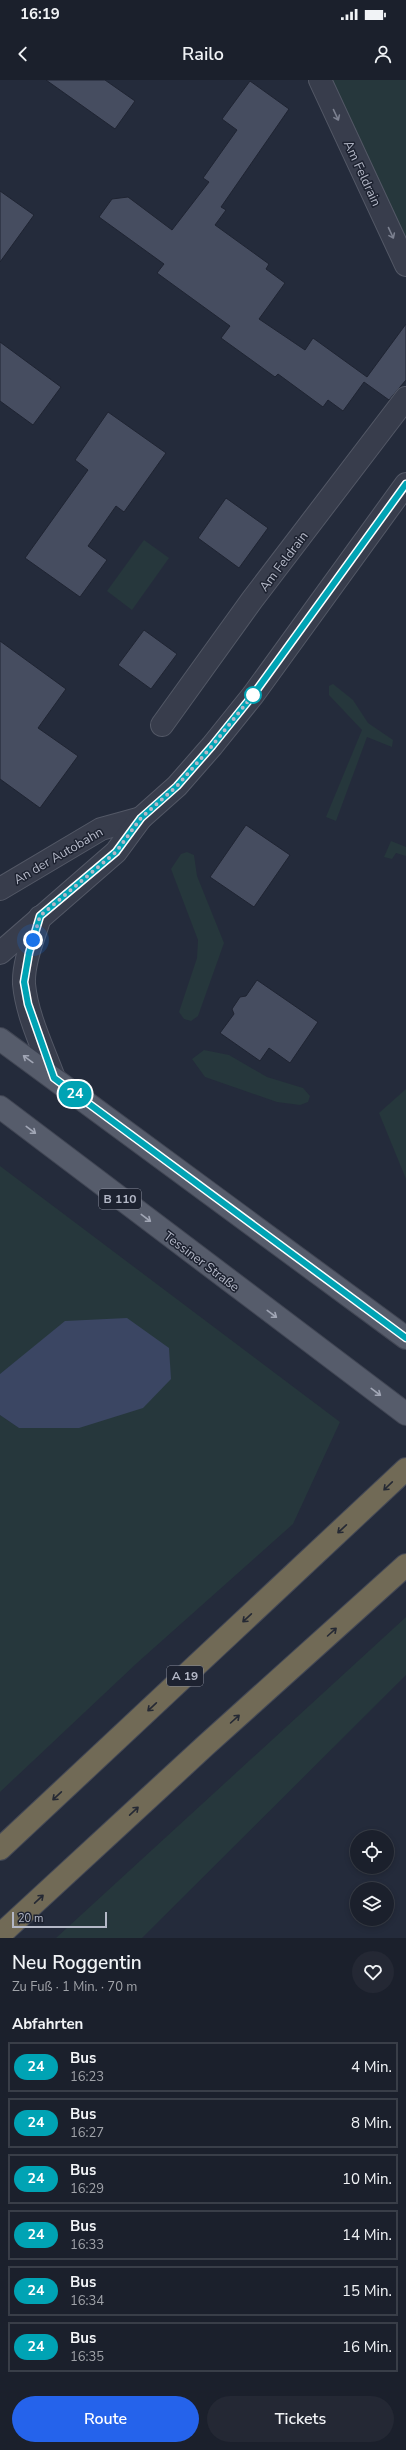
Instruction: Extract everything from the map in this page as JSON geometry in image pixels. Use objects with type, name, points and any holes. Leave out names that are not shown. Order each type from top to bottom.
[{"type":"highway","name":"A 19","points":[[0,1849],[406,1469]]},
{"type":"highway","points":[[0,1936],[206,1745],[406,1565]]},
{"type":"main road","points":[[0,1039],[406,1338]]},
{"type":"main road","name":"Tessiner Straße","points":[[0,1107],[406,1414]]},
{"type":"street","name":"Am Feldrain","points":[[320,80],[406,265]]},
{"type":"street","name":"Am Feldrain","points":[[162,725],[252,600],[406,398]]},
{"type":"street","name":"An der Autobahn","points":[[0,953],[40,916],[116,852],[141,818],[177,786],[212,746],[253,695],[406,484]]},
{"type":"street","name":"An der Autobahn","points":[[0,889],[101,829],[141,818]]},
{"type":"street","points":[[40,916],[29,953],[24,982],[28,1004],[54,1078]]},
{"type":"shaded area","points":[[326,80],[406,80],[406,246]]},
{"type":"shaded area","points":[[144,540],[169,558],[132,610],[107,591]]},
{"type":"shaded area","points":[[333,684],[353,700],[368,723],[393,740],[392,747],[367,737],[336,821],[326,817],[362,730],[329,695],[329,686]]},
{"type":"shaded area","points":[[391,841],[406,847],[406,856],[396,853],[392,859],[384,857]]},
{"type":"shaded area","points":[[187,852],[194,855],[197,876],[224,943],[198,1016],[191,1021],[184,1019],[179,1012],[197,958],[198,940],[171,869],[181,854]]},
{"type":"shaded area","points":[[204,1050],[229,1055],[267,1077],[303,1088],[310,1096],[308,1102],[300,1105],[277,1102],[205,1077],[192,1059]]},
{"type":"shaded area","points":[[406,1089],[406,1179],[379,1113]]},
{"type":"shaded area","points":[[0,1166],[340,1422],[293,1524],[137,1663],[0,1792],[0,1415],[19,1428],[31,1350],[0,1374]]},
{"type":"shaded area","points":[[406,1617],[406,1675],[142,1938],[56,1938]]},
{"type":"water","points":[[127,1318],[169,1348],[171,1379],[143,1408],[79,1428],[19,1428],[0,1415],[0,1374],[65,1321]]},
{"type":"building","points":[[46,80],[105,80],[135,101],[115,129]]},
{"type":"building","points":[[250,81],[289,109],[221,207],[226,210],[215,225],[269,264],[266,269],[285,283],[259,319],[305,350],[313,338],[367,377],[406,324],[406,380],[389,400],[364,382],[343,411],[328,400],[323,407],[278,374],[275,377],[221,338],[230,326],[157,273],[164,264],[99,217],[112,199],[128,197],[172,230],[209,182],[203,178],[237,130],[222,119]]},
{"type":"building","points":[[0,191],[34,215],[0,262]]},
{"type":"building","points":[[0,342],[61,387],[33,425],[0,401]]},
{"type":"building","points":[[108,412],[166,453],[124,512],[116,506],[88,546],[107,560],[80,597],[25,558],[88,470],[75,460]]},
{"type":"building","points":[[226,498],[268,528],[239,568],[198,538]]},
{"type":"building","points":[[144,630],[177,654],[151,689],[118,665]]},
{"type":"building","points":[[0,641],[66,689],[38,728],[78,756],[40,808],[0,779]]},
{"type":"building","points":[[246,825],[290,855],[254,907],[210,877]]},
{"type":"building","points":[[257,980],[318,1022],[290,1063],[269,1048],[260,1061],[220,1033],[234,1014],[232,1009],[240,997],[246,996]]},
{"type":"bus line","name":"24","points":[[406,484],[253,695],[212,746],[177,786],[141,818],[116,852],[40,916],[29,953],[24,982],[28,1004],[54,1078],[406,1338]]},
{"type":"route","points":[[33,940],[40,916],[116,852],[141,818],[177,786],[212,746],[253,695]]}]
